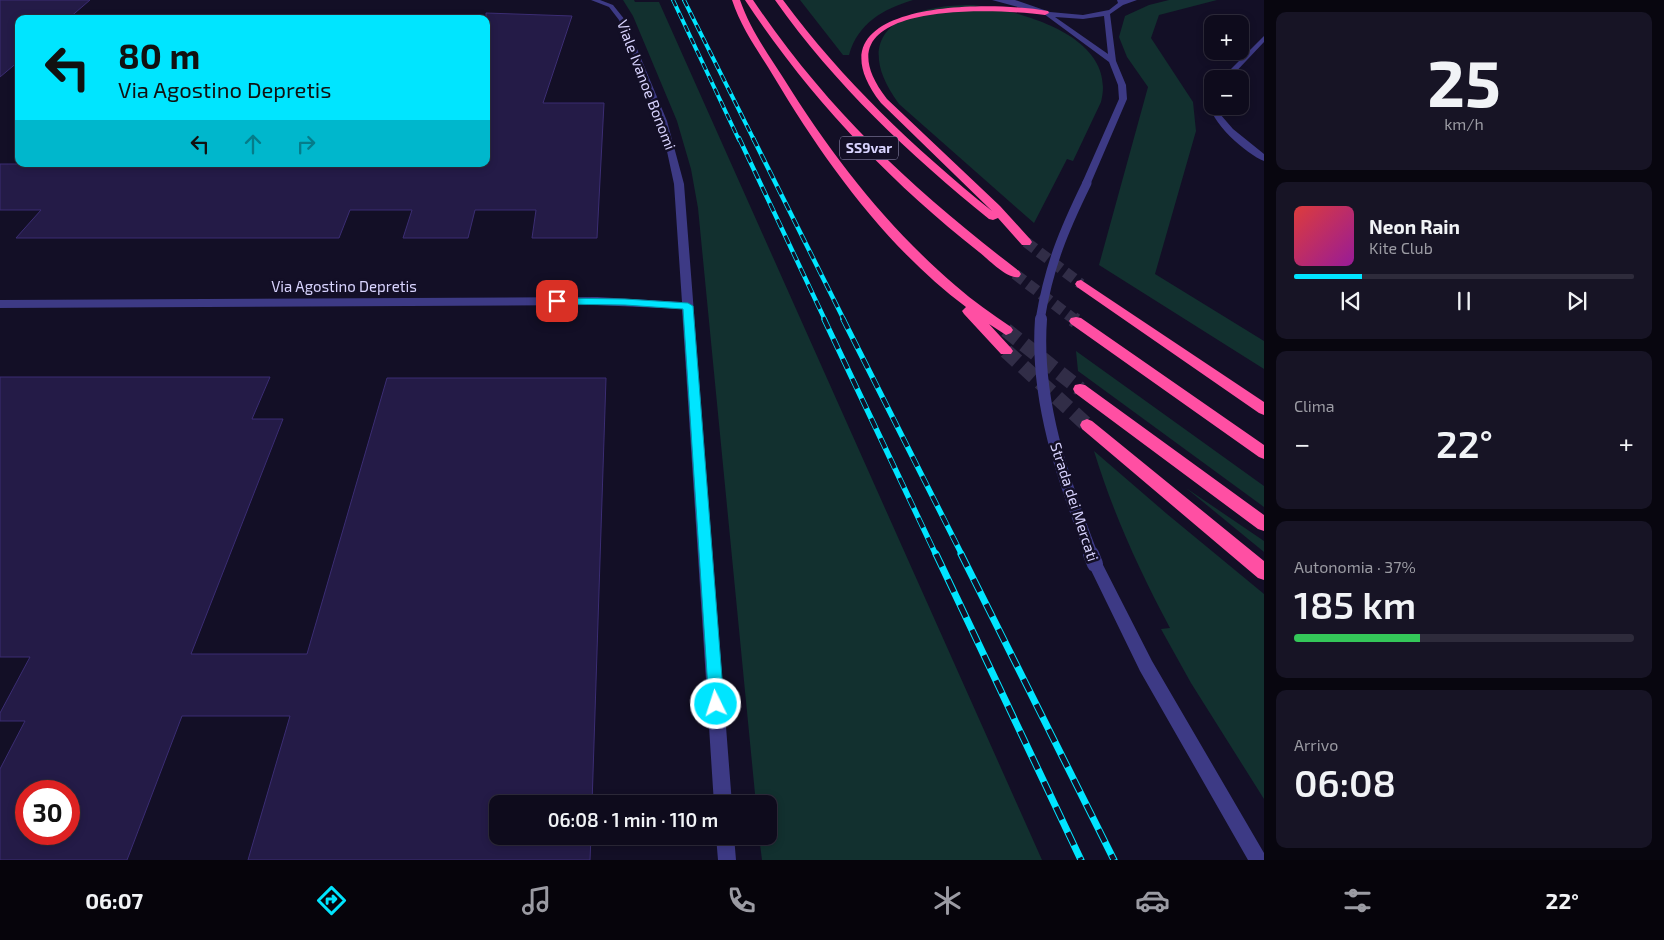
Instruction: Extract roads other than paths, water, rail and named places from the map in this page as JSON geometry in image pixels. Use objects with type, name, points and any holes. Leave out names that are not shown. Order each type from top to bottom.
[{"type":"highway","points":[[736,0],[747,24],[827,155],[883,221],[950,288],[1006,351]]},
{"type":"highway","name":"SS9var","points":[[748,0],[797,70],[842,120],[941,214],[1014,274]]},
{"type":"highway","name":"SS9var","points":[[779,0],[830,67],[877,117],[942,175],[1026,242],[996,208],[884,101],[870,79],[865,56],[870,37],[883,21],[916,5],[937,2],[964,2],[1000,5],[1045,13]]},
{"type":"highway","points":[[1080,284],[1264,409]]},
{"type":"highway","points":[[950,288],[1006,330]]},
{"type":"highway","points":[[1076,321],[1264,453]]},
{"type":"highway","points":[[1080,388],[1264,524]]},
{"type":"highway","points":[[1087,424],[1264,572]]},
{"type":"street","points":[[995,0],[1045,13],[1079,17],[1107,14],[1116,10],[1120,2],[1134,0]]},
{"type":"street","points":[[1010,0],[1026,8]]},
{"type":"street","name":"Viale Ivanoe Bonomi","points":[[599,2],[614,9],[622,20],[650,85],[669,138],[679,184],[722,795]]},
{"type":"street","points":[[1045,13],[1112,61]]},
{"type":"street","name":"Strada dei Mercati","points":[[1107,14],[1112,61],[1122,85],[1122,99],[1050,270],[1043,302],[1040,342],[1043,387],[1052,434],[1067,488],[1094,564],[1146,666],[1258,860]]},
{"type":"street","points":[[1234,70],[1264,38]]},
{"type":"street","points":[[1215,115],[1264,158]]},
{"type":"street","name":"Via Agostino Depretis","points":[[0,304],[597,301],[688,306]]},
{"type":"street","points":[[726,845],[727,860]]},
{"type":"tunnel","points":[[1026,242],[1081,284]]},
{"type":"tunnel","points":[[1015,274],[1075,320]]},
{"type":"tunnel","points":[[1006,330],[1080,389]]},
{"type":"tunnel","points":[[1006,351],[1087,425]]},
{"type":"railway","points":[[673,0],[739,140]]},
{"type":"railway","points":[[684,0],[844,320]]},
{"type":"railway","points":[[739,138],[825,320]]},
{"type":"railway","points":[[824,319],[936,555]]},
{"type":"railway","points":[[843,319],[962,555]]},
{"type":"railway","points":[[936,554],[1081,860]]},
{"type":"railway","points":[[961,554],[1114,860]]}]
